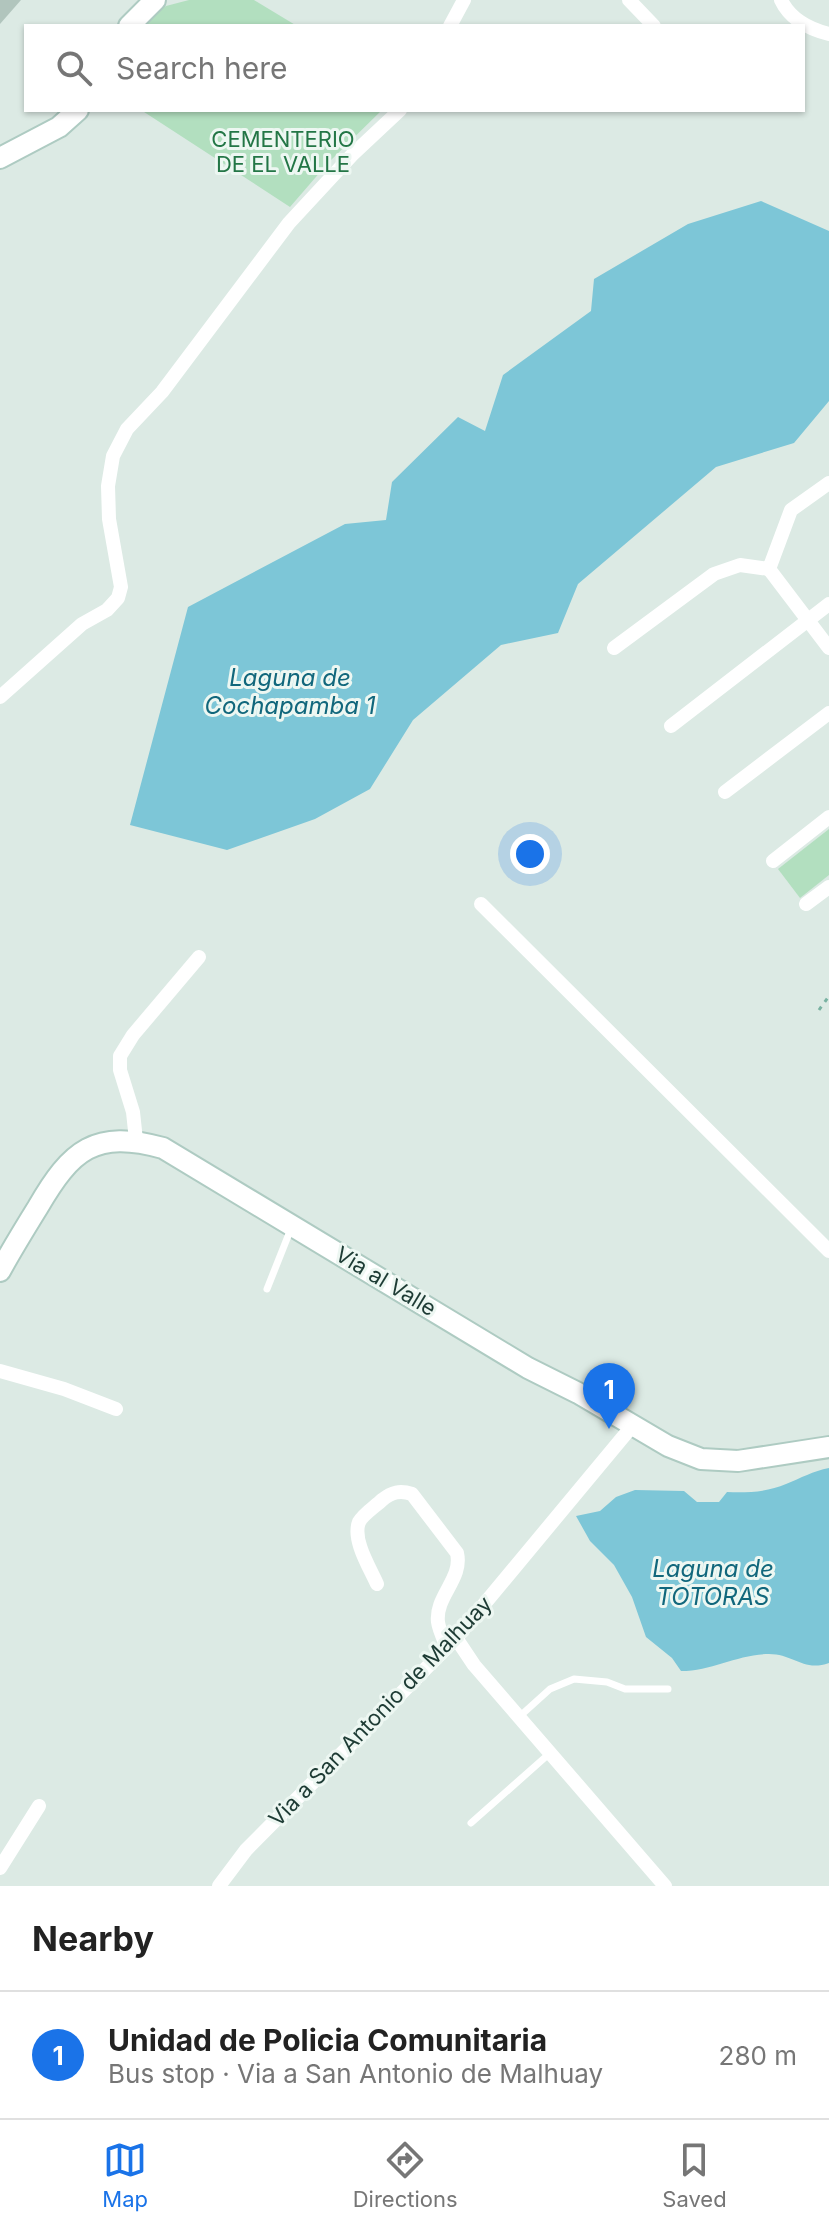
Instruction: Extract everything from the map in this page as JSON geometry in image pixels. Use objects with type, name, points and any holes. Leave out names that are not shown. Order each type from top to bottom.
[{"type":"main road","points":[[131,24],[153,0]]},
{"type":"main road","points":[[0,158],[59,127],[76,112]]},
{"type":"main road","name":"Via al Valle","points":[[0,1271],[58,1173],[81,1151],[107,1142],[136,1140],[163,1148],[528,1368],[668,1446],[701,1459],[738,1461],[829,1447]]},
{"type":"street","points":[[451,24],[464,0]]},
{"type":"street","points":[[629,0],[652,24]]},
{"type":"street","points":[[781,0],[793,17],[803,24]]},
{"type":"street","points":[[805,25],[829,34]]},
{"type":"street","points":[[0,697],[82,624],[107,610],[118,598],[121,587],[109,519],[108,486],[113,456],[127,429],[170,383],[289,223],[352,155],[398,112]]},
{"type":"street","points":[[769,569],[791,510],[829,483]]},
{"type":"street","points":[[614,648],[714,574],[740,565],[769,569],[829,648]]},
{"type":"street","points":[[671,726],[829,604]]},
{"type":"street","points":[[725,792],[829,713]]},
{"type":"street","points":[[773,861],[829,817]]},
{"type":"street","points":[[806,904],[829,887]]},
{"type":"street","points":[[481,904],[829,1251]]},
{"type":"street","points":[[136,1140],[133,1112],[120,1070],[120,1056],[133,1035],[199,957]]},
{"type":"street","points":[[0,1371],[64,1389],[116,1409]]},
{"type":"street","name":"Via a San Antonio de Malhuay","points":[[219,1886],[246,1850],[451,1643],[633,1425]]},
{"type":"street","points":[[377,1584],[362,1551],[358,1532],[360,1520],[388,1495],[401,1490],[412,1494],[457,1553],[459,1564],[444,1596],[437,1621],[451,1643],[474,1665],[665,1886]]},
{"type":"street","points":[[0,1868],[39,1806]]},
{"type":"lane","points":[[267,1289],[293,1224]]},
{"type":"lane","points":[[519,1717],[550,1689],[574,1679],[607,1682],[625,1689],[668,1689]]},
{"type":"lane","points":[[471,1823],[550,1753]]},
{"type":"path","points":[[819,1010],[829,996]]},
{"type":"green space","points":[[189,0],[254,0],[294,24],[140,24],[166,6]]},
{"type":"green space","name":"CEMENTERIO DE EL VALLE","points":[[144,112],[380,112],[328,163],[290,207]]},
{"type":"green space","points":[[829,829],[829,875],[800,898],[778,869]]},
{"type":"water","name":"Laguna de Cochapamba 1","points":[[761,201],[829,231],[829,401],[794,443],[716,467],[578,584],[558,633],[501,645],[413,720],[370,789],[315,819],[227,850],[130,825],[188,607],[345,524],[386,520],[392,482],[458,417],[485,431],[503,375],[591,311],[594,279],[688,224]]},
{"type":"water","name":"Laguna de TOTORAS","points":[[829,1468],[829,1663],[820,1665],[769,1654],[681,1671],[672,1658],[646,1637],[632,1597],[614,1565],[590,1541],[576,1516],[600,1511],[616,1497],[635,1490],[684,1491],[697,1502],[719,1502],[727,1492],[772,1489]]},
{"type":"building","points":[[0,0],[21,0],[0,24]]},
{"type":"place","name":"Unidad de Policia Comunitaria","points":[[609,1429]]}]
